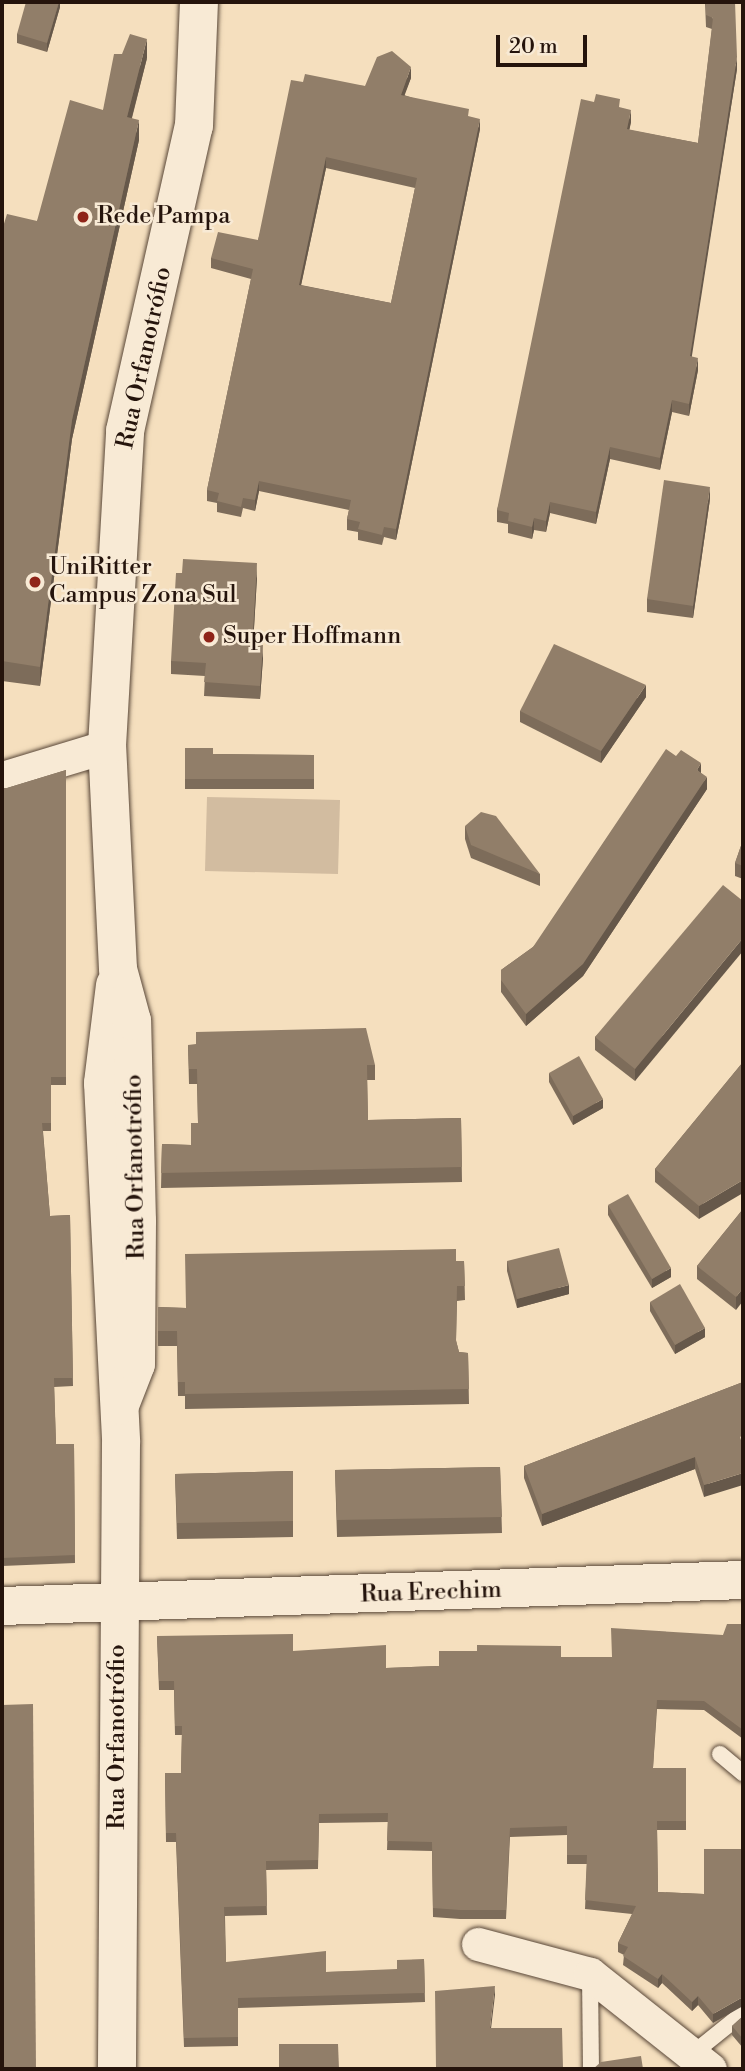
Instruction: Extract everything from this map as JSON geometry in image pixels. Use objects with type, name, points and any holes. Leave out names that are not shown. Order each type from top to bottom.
[{"type":"street","name":"Rua Orfanotrófio","points":[[117,2069],[120,1405],[136,1364],[137,1221],[132,1021],[118,969],[107,746],[125,431],[194,126],[199,2]]},
{"type":"street","points":[[2,778],[107,746]]},
{"type":"street","name":"Rua Erechim","points":[[2,1606],[118,1606],[743,1580]]},
{"type":"street","points":[[478,1944],[590,1974],[700,2062]]},
{"type":"lane","points":[[720,1754],[743,1773]]},
{"type":"lane","points":[[590,1974],[591,2069]]},
{"type":"lane","points":[[700,2062],[743,2013]]},
{"type":"shaded area","points":[[207,797],[340,800],[338,874],[205,871]]},
{"type":"building","points":[[26,2],[59,2],[47,43],[17,34]]},
{"type":"building","points":[[706,2],[735,2],[737,57],[690,356],[698,358],[689,404],[672,400],[660,458],[610,447],[596,512],[550,502],[546,521],[534,518],[532,527],[508,521],[509,513],[497,510],[581,99],[594,102],[596,94],[620,99],[619,107],[631,110],[627,129],[698,143],[713,18],[706,15]]},
{"type":"building","points":[[130,34],[147,39],[127,117],[139,120],[72,420],[40,667],[2,661],[2,230],[7,214],[37,221],[70,100],[103,110],[114,54],[122,54]]},
{"type":"building","points":[[392,51],[411,67],[401,95],[469,109],[468,116],[480,119],[396,529],[384,527],[382,535],[358,529],[360,522],[347,519],[351,500],[259,481],[255,500],[243,498],[241,507],[217,501],[219,493],[207,490],[253,269],[211,258],[218,232],[258,240],[291,80],[303,82],[305,74],[365,86],[377,57]],"holes":[[[326,157],[417,178],[391,303],[299,285]]]},
{"type":"building","points":[[664,480],[710,487],[693,606],[647,599]]},
{"type":"building","points":[[183,559],[257,563],[252,647],[263,645],[260,686],[204,682],[206,663],[171,661],[176,573],[182,573]]},
{"type":"building","points":[[554,644],[646,685],[601,751],[520,711]]},
{"type":"building","points":[[185,748],[213,748],[213,754],[314,755],[314,779],[185,779]]},
{"type":"building","points":[[666,749],[676,756],[681,750],[701,763],[697,770],[707,777],[583,964],[526,1014],[501,980],[501,970],[533,947]]},
{"type":"building","points":[[66,770],[66,1077],[51,1077],[51,1123],[42,1123],[50,1216],[70,1215],[73,1378],[54,1378],[56,1444],[74,1444],[75,1555],[2,1558],[2,788]]},
{"type":"building","points":[[481,812],[496,816],[540,874],[471,845],[465,826]]},
{"type":"building","points":[[743,840],[743,866],[735,863]]},
{"type":"building","points":[[723,885],[743,901],[743,938],[635,1069],[595,1037]]},
{"type":"building","points":[[366,1028],[375,1065],[367,1065],[368,1120],[461,1118],[462,1167],[161,1173],[162,1144],[191,1145],[191,1123],[198,1123],[197,1069],[189,1069],[188,1045],[196,1044],[196,1032]]},
{"type":"building","points":[[579,1056],[603,1099],[573,1116],[549,1073]]},
{"type":"building","points":[[743,1062],[743,1180],[699,1206],[655,1169]]},
{"type":"building","points":[[628,1194],[671,1268],[652,1279],[608,1205]]},
{"type":"building","points":[[743,1209],[743,1288],[736,1297],[697,1266]]},
{"type":"building","points":[[559,1248],[569,1285],[517,1299],[507,1261]]},
{"type":"building","points":[[456,1249],[456,1261],[464,1261],[465,1286],[457,1286],[456,1340],[459,1352],[468,1353],[469,1389],[185,1394],[185,1382],[178,1382],[177,1331],[158,1331],[158,1307],[186,1308],[185,1254]]},
{"type":"building","points":[[680,1284],[705,1328],[675,1345],[650,1302]]},
{"type":"building","points":[[743,1382],[743,1435],[740,1437],[743,1446],[743,1473],[704,1485],[695,1457],[542,1514],[524,1466]]},
{"type":"building","points":[[500,1467],[502,1517],[337,1520],[335,1470]]},
{"type":"building","points":[[293,1471],[293,1521],[177,1523],[175,1474]]},
{"type":"building","points":[[727,1624],[743,1624],[743,1730],[704,1701],[657,1700],[653,1768],[686,1768],[686,1821],[657,1821],[658,1892],[704,1894],[704,1849],[743,1849],[743,1997],[713,2014],[698,1996],[692,2002],[662,1974],[658,1979],[623,1956],[628,1947],[618,1943],[636,1906],[585,1900],[587,1855],[567,1855],[567,1826],[510,1828],[506,1910],[460,1910],[433,1908],[432,1842],[387,1841],[388,1813],[319,1814],[318,1860],[266,1861],[267,1906],[224,1907],[226,1962],[326,1951],[326,1972],[397,1969],[397,1960],[424,1959],[425,1993],[238,1998],[238,2037],[184,2038],[176,1833],[166,1833],[165,1773],[181,1773],[182,1726],[175,1726],[174,1681],[159,1681],[157,1636],[293,1634],[293,1651],[386,1645],[386,1668],[439,1666],[439,1651],[477,1651],[477,1645],[561,1646],[561,1657],[612,1657],[611,1628],[723,1635]]},
{"type":"building","points":[[33,1704],[36,2069],[2,2069],[2,1705]]},
{"type":"building","points":[[495,1986],[490,2028],[562,2028],[563,2068],[575,2069],[436,2069],[435,1991]]},
{"type":"building","points":[[743,2016],[743,2039],[732,2026]]},
{"type":"building","points":[[279,2044],[338,2044],[339,2069],[279,2069]]},
{"type":"building","points":[[641,2056],[643,2069],[593,2069],[601,2062]]},
{"type":"place","name":"Rede Pampa","points":[[83,217]]},
{"type":"place","name":"UniRitter Campus Zona Sul","points":[[35,582]]},
{"type":"place","name":"Super Hoffmann","points":[[209,637]]}]
